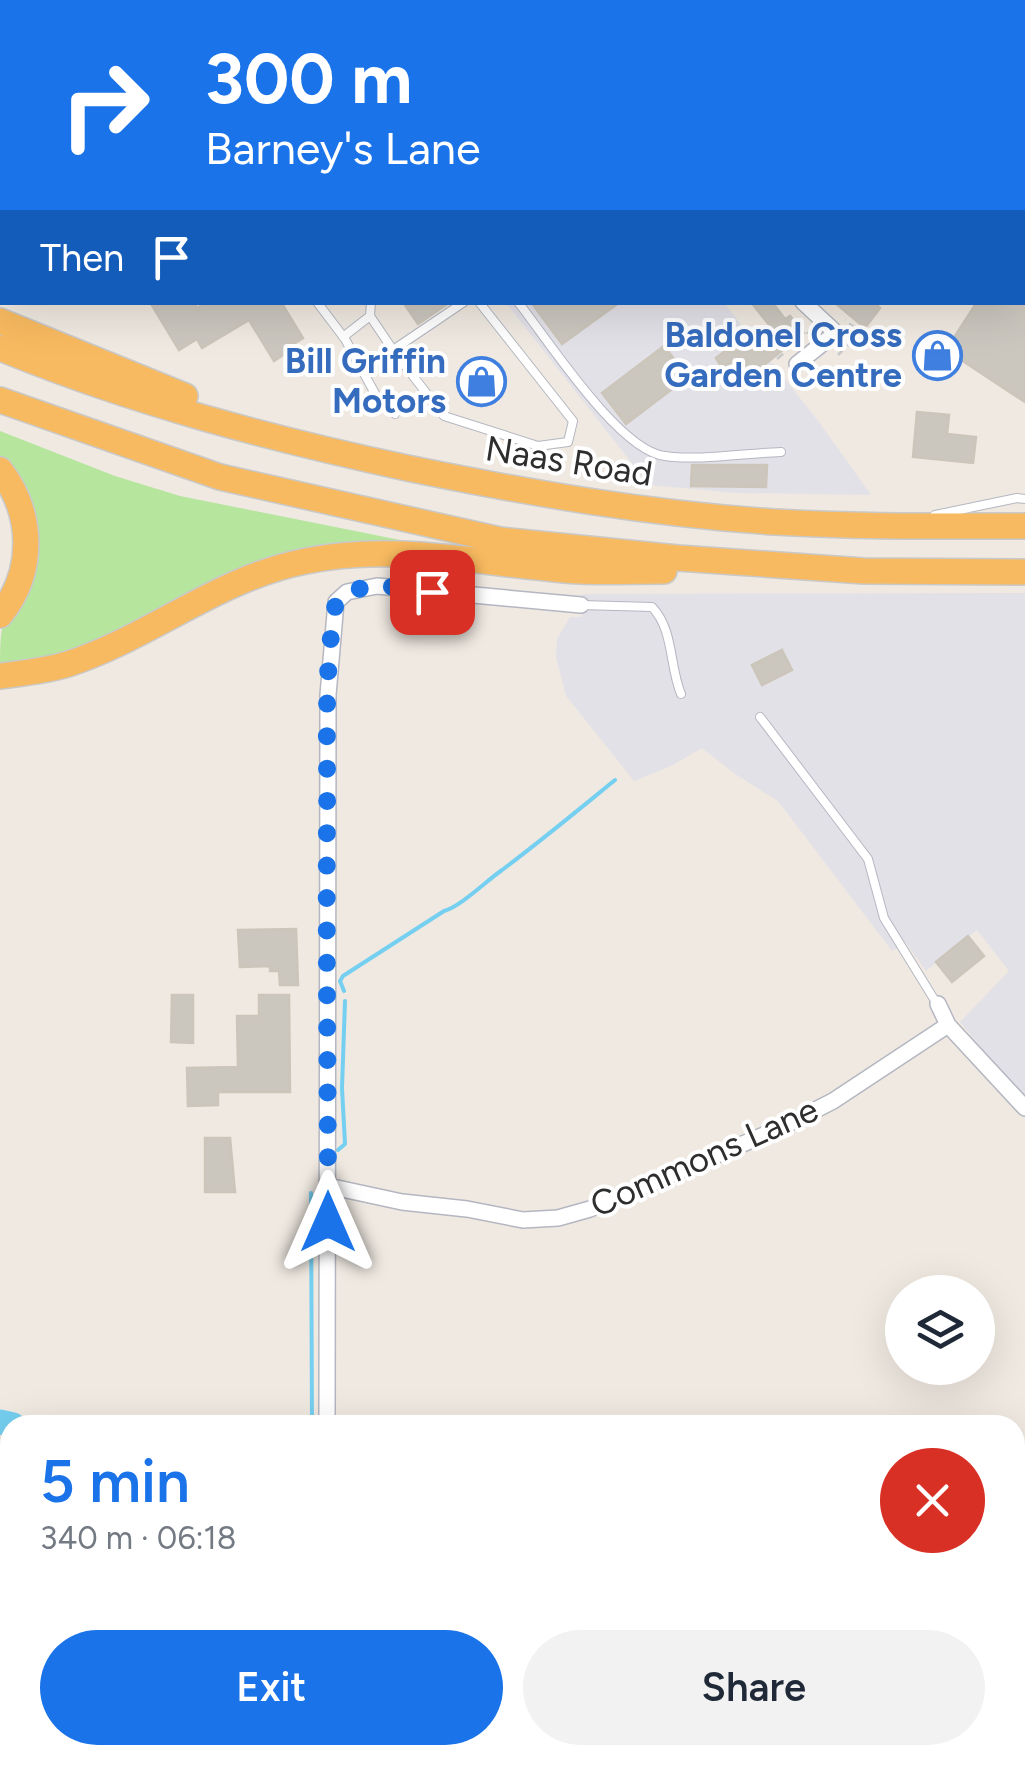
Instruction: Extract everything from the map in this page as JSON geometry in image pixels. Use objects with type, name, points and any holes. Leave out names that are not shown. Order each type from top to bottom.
[{"type":"highway","points":[[0,321],[174,392],[384,462]]},
{"type":"highway","name":"Naas Road","points":[[0,348],[49,368],[246,431],[517,491],[655,511],[775,522],[1025,526]]},
{"type":"highway","points":[[0,400],[220,477],[500,540],[864,571]]},
{"type":"highway","points":[[0,470],[20,504],[25,536],[22,581],[0,616]]},
{"type":"highway","points":[[0,676],[37,671],[82,658],[245,578],[306,560],[344,556],[402,555],[570,570],[1025,572]]},
{"type":"street","points":[[797,364],[832,336],[834,330],[806,305]]},
{"type":"street","points":[[328,1415],[328,695],[336,602],[347,592],[378,586],[581,606]]},
{"type":"street","points":[[938,1004],[948,1025],[1025,1108]]},
{"type":"street","name":"Commons Lane","points":[[328,1186],[402,1202],[467,1208],[523,1220],[558,1218],[778,1129],[861,1084],[948,1025]]},
{"type":"lane","points":[[319,305],[343,337],[378,400],[394,414]]},
{"type":"lane","points":[[372,305],[370,316],[444,416],[538,446],[568,442],[572,421],[480,305]]},
{"type":"lane","points":[[393,350],[460,305]]},
{"type":"lane","points":[[520,305],[603,411],[634,444],[663,456],[780,452]]},
{"type":"lane","points":[[343,337],[370,316]]},
{"type":"lane","points":[[876,526],[1025,499]]},
{"type":"lane","points":[[581,606],[652,607],[666,628],[681,694]]},
{"type":"lane","points":[[760,716],[868,859],[884,918],[938,1004]]},
{"type":"path","points":[[777,359],[812,326]]},
{"type":"shaded area","points":[[508,305],[726,305],[819,422],[871,495],[737,493],[649,485]]},
{"type":"shaded area","points":[[1025,593],[1025,1101],[960,1022],[1009,971],[977,930],[926,971],[906,943],[892,951],[778,801],[702,748],[634,781],[566,696],[556,657],[557,639],[570,617],[582,617],[581,594]]},
{"type":"green space","points":[[0,431],[115,476],[180,496],[430,546],[352,545],[76,652],[0,667],[2,629],[26,599],[38,563],[39,543],[32,504],[24,486],[0,456]]},
{"type":"building","points":[[152,305],[283,305],[303,338],[274,361],[249,320],[202,348],[197,339],[179,350]]},
{"type":"building","points":[[405,305],[446,305],[418,324]]},
{"type":"building","points":[[533,305],[616,305],[562,344]]},
{"type":"building","points":[[753,305],[774,305],[804,333],[764,365],[771,375],[754,387],[734,361],[722,368],[716,358],[742,338],[747,344],[770,326]]},
{"type":"building","points":[[838,305],[876,305],[880,308],[865,328]]},
{"type":"building","points":[[975,305],[1025,305],[1025,402],[946,350]]},
{"type":"building","points":[[664,346],[688,377],[626,424],[602,393]]},
{"type":"building","points":[[917,412],[949,415],[947,434],[976,437],[973,463],[913,457]]},
{"type":"building","points":[[692,465],[767,465],[766,487],[691,486]]},
{"type":"building","points":[[782,650],[792,670],[762,685],[752,665]]},
{"type":"building","points":[[296,929],[298,985],[280,985],[279,971],[270,971],[270,966],[240,967],[238,930]]},
{"type":"building","points":[[968,936],[984,956],[952,982],[936,962]]},
{"type":"building","points":[[172,995],[193,995],[193,1043],[171,1042]]},
{"type":"building","points":[[259,995],[289,995],[290,1092],[218,1092],[218,1105],[188,1106],[187,1068],[238,1067],[237,1016],[259,1016]]},
{"type":"building","points":[[205,1138],[230,1138],[235,1192],[205,1192]]},
{"type":"waterway","points":[[344,991],[340,981],[343,976],[465,899],[615,780]]},
{"type":"waterway","points":[[338,1150],[345,1144],[345,1001]]},
{"type":"waterway","points":[[311,1193],[312,1415]]},
{"type":"place","name":"Baldonel Cross Garden Centre","points":[[937,355]]},
{"type":"place","name":"Bill Griffin Motors","points":[[481,381]]},
{"type":"route","points":[[328,1222],[326,858],[333,618],[336,602],[356,588],[378,586],[432,592]]}]
